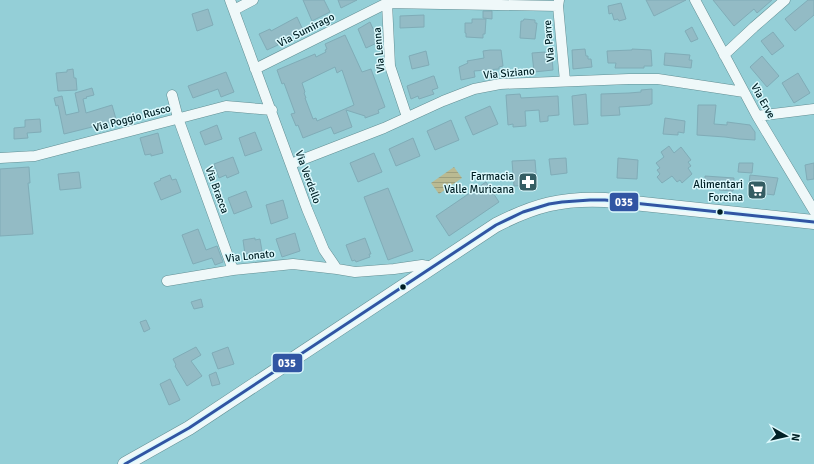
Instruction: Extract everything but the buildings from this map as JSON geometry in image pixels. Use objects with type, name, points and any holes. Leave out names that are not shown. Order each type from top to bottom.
[{"type":"street","name":"Via Verdello","points":[[230,0],[272,110],[307,209],[324,250],[337,268]]},
{"type":"street","points":[[234,10],[253,0]]},
{"type":"street","name":"Via Erve","points":[[695,0],[757,116],[814,211]]},
{"type":"street","points":[[724,55],[785,0]]},
{"type":"street","name":"Via Sumirago","points":[[256,69],[387,3],[558,3]]},
{"type":"street","name":"Via Lenna","points":[[387,3],[390,66],[407,117]]},
{"type":"street","name":"Via Parre","points":[[558,3],[565,81]]},
{"type":"street","name":"Via Siziano","points":[[291,164],[474,89],[500,84],[628,78],[658,79],[744,92]]},
{"type":"street","name":"Via Bracca","points":[[172,95],[178,118],[233,270]]},
{"type":"street","name":"Via Poggio Rusco","points":[[0,158],[35,156],[226,106],[272,110]]},
{"type":"street","points":[[757,116],[814,109]]},
{"type":"street","points":[[126,464],[189,428],[496,225],[529,209],[562,201],[582,199],[605,200],[814,222]]},
{"type":"street","name":"Via Lonato","points":[[167,281],[233,270],[293,264],[337,268]]},
{"type":"street","points":[[337,268],[355,272],[394,269],[422,264],[432,267]]},
{"type":"shaded area","points":[[454,167],[462,178],[439,194],[431,183]]},
{"type":"transit line","name":"035","points":[[125,464],[189,428],[496,225],[523,212],[549,204],[562,202],[605,200],[814,222]]},
{"type":"place","name":"Farmacia Valle Muricana","points":[[528,182]]},
{"type":"place","name":"Alimentari Forcina","points":[[757,190]]}]
